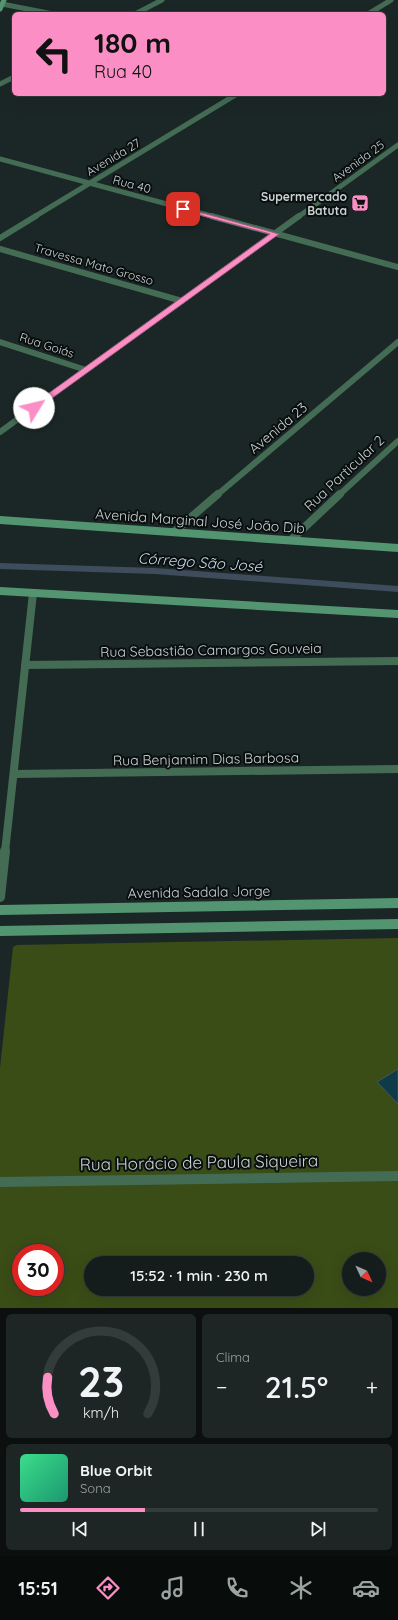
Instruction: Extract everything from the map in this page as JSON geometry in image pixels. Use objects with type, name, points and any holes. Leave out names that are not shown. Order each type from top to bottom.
[{"type":"main road","points":[[0,9],[3,2]]},
{"type":"main road","name":"Avenida Marginal José João Dib","points":[[0,520],[398,548]]},
{"type":"main road","points":[[0,591],[398,614]]},
{"type":"main road","name":"Avenida Sadala Jorge","points":[[0,910],[398,903]]},
{"type":"main road","points":[[0,931],[398,924]]},
{"type":"street","points":[[139,12],[162,0]]},
{"type":"street","points":[[382,0],[398,3]]},
{"type":"street","points":[[371,12],[390,1]]},
{"type":"street","points":[[3,2],[45,12]]},
{"type":"street","points":[[0,84],[12,78]]},
{"type":"street","name":"Avenida 27","points":[[0,238],[234,96]]},
{"type":"street","name":"Avenida 25","points":[[0,432],[398,145]]},
{"type":"street","name":"Rua 40","points":[[0,159],[398,267]]},
{"type":"street","name":"Travessa Mato Grosso","points":[[0,249],[182,301]]},
{"type":"street","name":"Rua Goiás","points":[[0,342],[86,370]]},
{"type":"street","name":"Avenida 23","points":[[174,532],[397,344]]},
{"type":"street","name":"Rua Particular 2","points":[[291,540],[398,441]]},
{"type":"street","points":[[0,897],[32,592]]},
{"type":"street","name":"Rua Sebastião Camargos Gouveia","points":[[25,665],[398,661]]},
{"type":"street","name":"Rua Benjamim Dias Barbosa","points":[[14,774],[398,769]]},
{"type":"street","name":"Rua Horácio de Paula Siqueira","points":[[0,1182],[398,1176]]},
{"type":"green space","points":[[398,938],[398,1308],[0,1308],[0,1068],[13,947],[17,945]]},
{"type":"building","points":[[398,1069],[398,1104],[377,1082]]},
{"type":"waterway","name":"Córrego São José","points":[[0,566],[155,571],[398,589]]},
{"type":"place","name":"Supermercado Batuta","points":[[360,203]]},
{"type":"route","points":[[34,408],[275,234],[183,209]]}]
